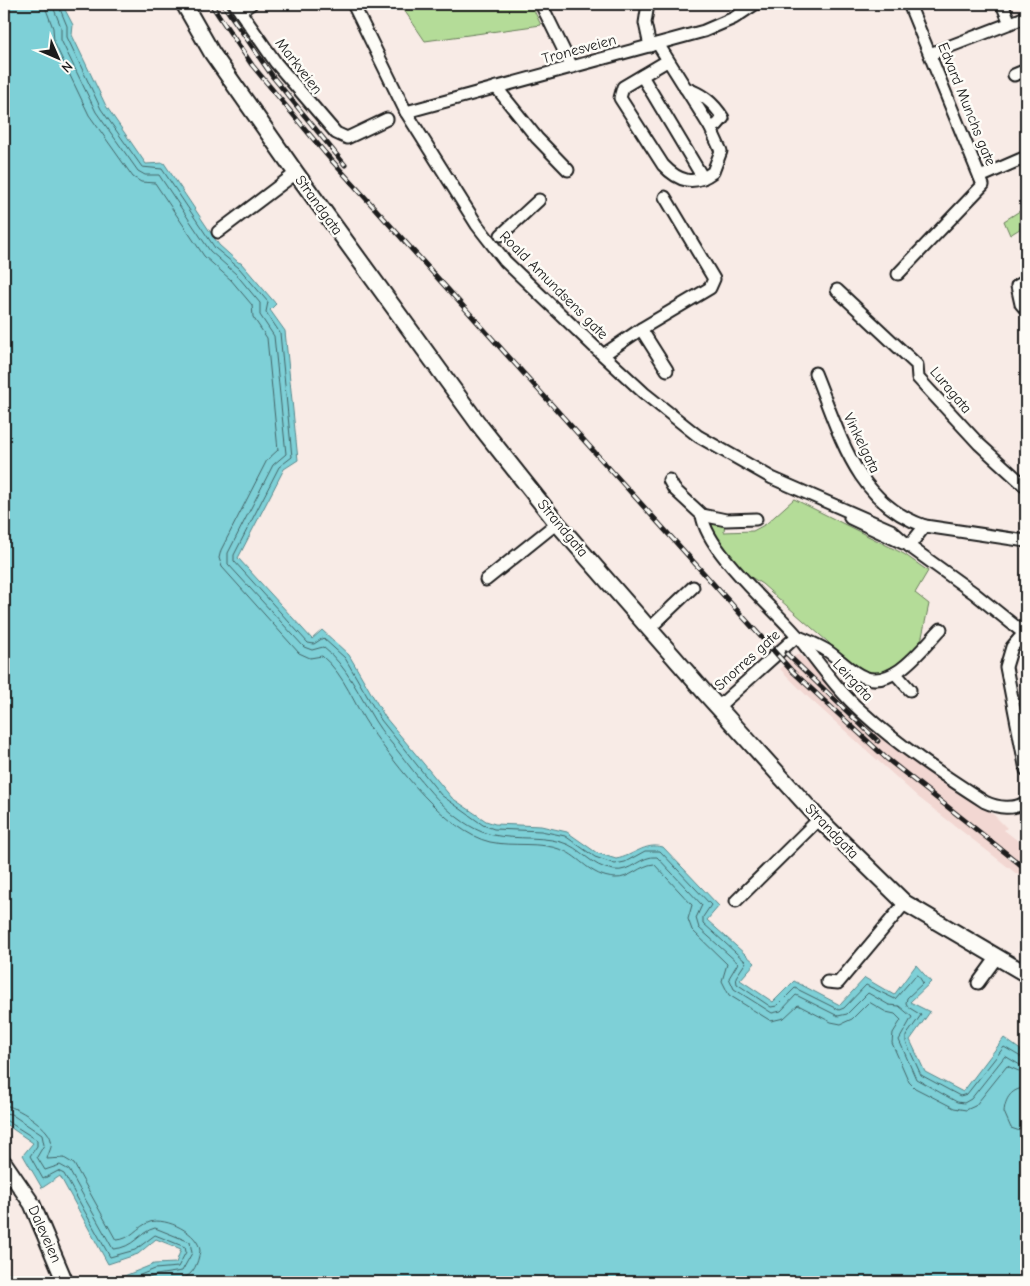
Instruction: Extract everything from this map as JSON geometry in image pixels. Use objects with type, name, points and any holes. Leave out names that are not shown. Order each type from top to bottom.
[{"type":"main road","name":"Strandgata","points":[[184,4],[212,53],[296,174],[432,363],[557,523],[819,819],[905,903],[1026,974]]},
{"type":"main road","name":"Daleveien","points":[[4,1163],[32,1204],[65,1282]]},
{"type":"street","points":[[238,7],[251,4]]},
{"type":"street","name":"Roald Amundsens gate","points":[[353,4],[406,112],[494,248],[603,355],[644,393],[698,436],[772,478],[825,501],[851,519],[909,546],[1025,634]]},
{"type":"street","points":[[541,4],[572,66]]},
{"type":"street","points":[[648,4],[645,23],[654,45],[667,61],[710,127],[721,151],[713,172],[691,182],[671,174],[663,165],[620,98],[622,88],[667,61]]},
{"type":"street","name":"Tronesveien","points":[[406,112],[654,45],[715,26],[755,4]]},
{"type":"street","name":"Edvard Munchs gate","points":[[898,274],[983,185],[910,4]]},
{"type":"street","points":[[1002,4],[1010,23]]},
{"type":"street","name":"Markveien","points":[[238,7],[276,63],[303,97],[336,133],[347,138],[387,119]]},
{"type":"street","points":[[930,54],[1026,17]]},
{"type":"street","points":[[1014,75],[1026,70]]},
{"type":"street","points":[[642,76],[702,178]]},
{"type":"street","points":[[496,88],[537,138],[568,170]]},
{"type":"street","points":[[685,88],[701,93],[717,108],[722,118],[716,125],[710,127]]},
{"type":"street","points":[[980,177],[1026,157]]},
{"type":"street","points":[[218,232],[296,174]]},
{"type":"street","points":[[603,355],[641,329],[710,288],[714,279],[665,196]]},
{"type":"street","points":[[501,235],[539,200]]},
{"type":"street","points":[[1026,280],[1017,286],[1021,304],[1026,310]]},
{"type":"street","name":"Luragata","points":[[837,290],[917,365],[918,378],[979,444],[1026,487]]},
{"type":"street","points":[[641,329],[667,370]]},
{"type":"street","name":"Vinkelgata","points":[[815,373],[860,477],[873,495],[891,510],[906,520],[925,526],[1026,541]]},
{"type":"street","points":[[669,480],[674,489],[702,515],[726,520],[756,519]]},
{"type":"street","name":"Leirgata","points":[[702,515],[703,524],[717,547],[797,636],[829,678],[861,712],[908,750],[996,807],[1020,806],[1026,802]]},
{"type":"street","points":[[486,580],[557,523]]},
{"type":"street","points":[[909,546],[925,526]]},
{"type":"street","points":[[650,629],[693,587]]},
{"type":"street","points":[[797,636],[827,650],[864,678],[886,677],[910,662],[941,629]]},
{"type":"street","points":[[1025,634],[1012,647],[1006,667],[1026,770]]},
{"type":"street","name":"Snorres gate","points":[[718,707],[797,636]]},
{"type":"street","points":[[895,673],[910,690]]},
{"type":"street","points":[[736,901],[819,819]]},
{"type":"street","points":[[827,982],[838,983],[905,903]]},
{"type":"street","points":[[978,983],[997,957]]},
{"type":"shaded area","points":[[795,655],[800,655],[903,751],[994,815],[1007,828],[1004,830],[1026,847],[1026,881],[918,797],[809,698],[780,669]]},
{"type":"green space","points":[[400,4],[531,4],[541,25],[425,41]]},
{"type":"green space","points":[[1026,207],[1026,225],[1010,235],[1004,221]]},
{"type":"green space","points":[[794,499],[904,554],[928,571],[915,593],[929,604],[920,646],[892,671],[878,675],[859,673],[828,642],[762,584],[740,570],[708,526],[710,520],[725,522],[724,532],[753,531],[766,524]]},
{"type":"water","points":[[7,4],[62,4],[73,25],[72,35],[106,106],[146,164],[164,163],[219,245],[241,263],[276,304],[270,310],[285,331],[298,460],[284,469],[238,558],[312,639],[322,630],[349,655],[385,717],[452,798],[486,821],[495,824],[541,826],[567,832],[597,853],[616,859],[650,846],[663,847],[719,906],[707,920],[755,963],[740,980],[773,1002],[794,981],[840,1005],[865,978],[894,995],[916,965],[931,982],[910,1002],[930,1012],[910,1040],[925,1072],[963,1092],[1004,1038],[1026,1054],[1024,1098],[1026,1119],[1026,1282],[117,1282],[117,1279],[154,1264],[176,1263],[181,1249],[156,1239],[138,1254],[108,1264],[60,1176],[42,1188],[23,1155],[33,1143],[4,1123],[4,20]]},
{"type":"railway","points":[[211,4],[252,65],[325,153],[791,670],[886,758],[1026,869]]},
{"type":"railway","points":[[223,4],[273,77],[345,165]]},
{"type":"railway","points":[[786,653],[878,741]]}]
